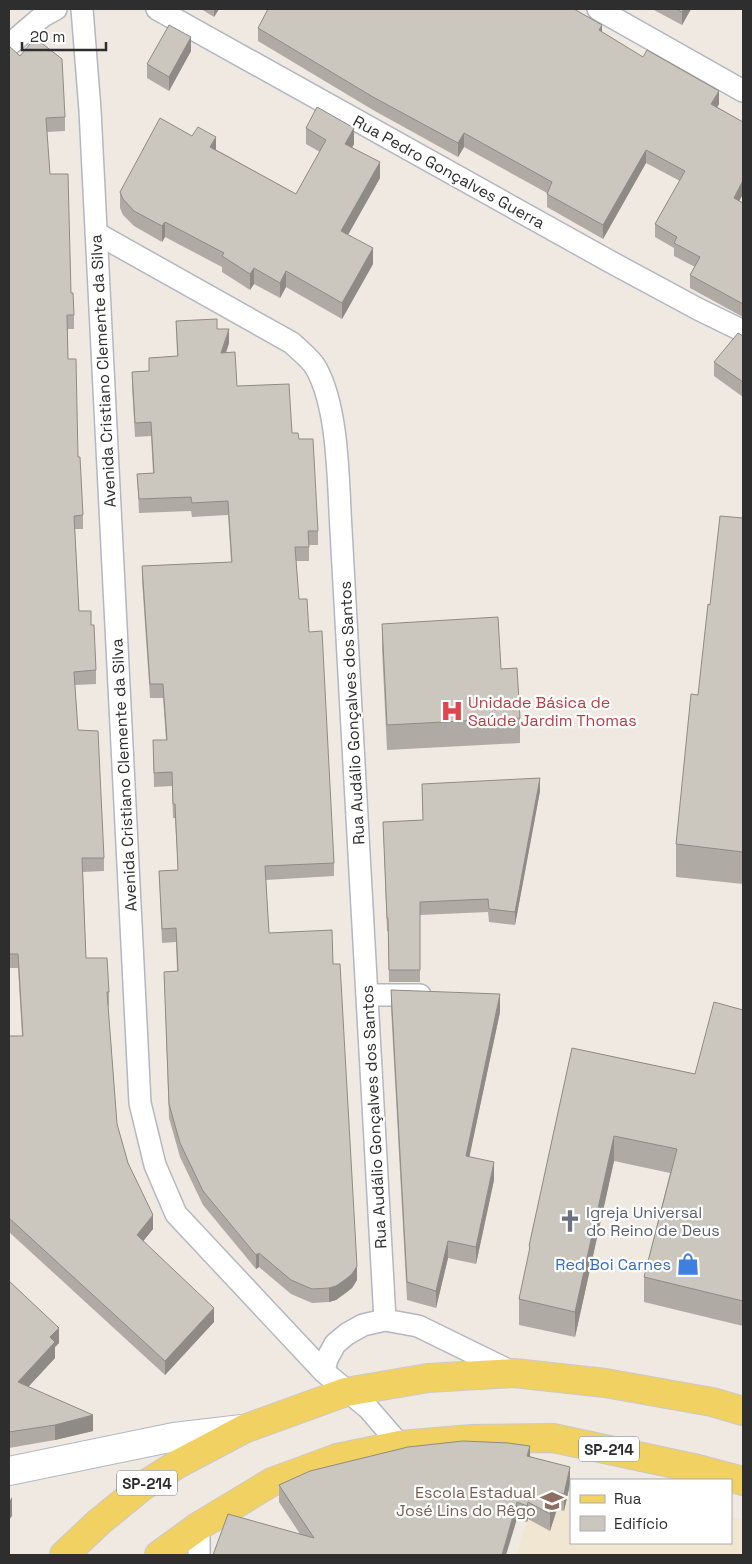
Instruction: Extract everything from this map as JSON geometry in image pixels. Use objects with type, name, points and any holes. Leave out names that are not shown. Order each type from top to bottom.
[{"type":"main road","name":"SP-214","points":[[64,1555],[99,1522],[143,1486],[176,1465],[244,1429],[346,1392],[428,1378],[514,1373],[605,1383],[712,1402],[743,1411]]},
{"type":"main road","name":"SP-214","points":[[159,1555],[198,1526],[272,1482],[337,1458],[400,1445],[472,1439],[552,1438],[698,1469],[743,1481]]},
{"type":"street","points":[[9,45],[43,16],[56,9]]},
{"type":"street","name":"Avenida Cristiano Clemente da Silva","points":[[82,9],[90,110],[140,1103],[155,1165],[176,1214],[324,1372],[346,1392],[368,1408],[400,1445]]},
{"type":"street","name":"Rua Pedro Gonçalves Guerra","points":[[157,9],[609,261],[698,309],[743,330]]},
{"type":"street","points":[[598,9],[743,91]]},
{"type":"street","name":"Rua Audálio Gonçalves dos Santos","points":[[96,233],[292,343],[316,367],[328,399],[334,432],[341,520],[385,1320]]},
{"type":"street","points":[[368,995],[443,995]]},
{"type":"street","points":[[324,1372],[327,1359],[335,1344],[347,1334],[363,1325],[385,1320],[418,1326],[514,1373]]},
{"type":"street","points":[[9,1472],[174,1437],[244,1429]]},
{"type":"street","points":[[198,1526],[199,1555]]},
{"type":"shaded area","name":"Escola Estadual José Lins do Rêgo","points":[[539,1477],[570,1484],[570,1544],[732,1544],[732,1517],[743,1520],[743,1555],[517,1555]]},
{"type":"building","points":[[268,9],[574,9],[602,25],[599,30],[643,57],[647,50],[719,91],[711,104],[743,122],[743,180],[734,198],[743,203],[743,304],[690,275],[700,257],[674,243],[677,237],[655,224],[685,171],[646,150],[603,225],[547,194],[552,182],[464,133],[458,143],[373,97],[258,28]]},
{"type":"building","points":[[169,25],[191,37],[169,77],[147,64]]},
{"type":"building","points":[[35,38],[62,59],[65,117],[46,118],[50,174],[68,174],[71,293],[73,293],[74,315],[67,315],[68,359],[76,359],[78,457],[80,457],[83,515],[74,516],[79,611],[91,611],[91,625],[94,625],[96,670],[74,672],[78,730],[98,731],[104,858],[82,858],[86,958],[107,958],[109,992],[107,992],[117,1124],[128,1163],[153,1215],[137,1235],[214,1308],[165,1361],[9,1218],[9,1036],[23,1036],[18,954],[9,954],[9,46],[20,56]]},
{"type":"building","points":[[317,107],[354,128],[345,144],[380,162],[341,231],[373,248],[342,303],[286,271],[280,283],[254,268],[250,274],[222,256],[224,253],[165,222],[162,226],[134,211],[123,199],[120,192],[160,118],[192,136],[198,127],[216,137],[210,147],[296,194],[326,140],[306,128]]},
{"type":"building","points":[[217,319],[217,329],[229,329],[221,353],[235,352],[237,386],[289,384],[292,433],[298,433],[299,439],[313,439],[318,531],[308,531],[309,547],[295,547],[299,599],[307,599],[309,632],[322,631],[334,863],[265,866],[269,933],[332,930],[333,964],[340,964],[357,1266],[346,1279],[336,1286],[329,1288],[312,1289],[291,1280],[259,1253],[256,1255],[203,1191],[180,1143],[169,1104],[164,972],[178,971],[176,928],[162,929],[159,871],[178,870],[175,804],[173,804],[172,772],[154,773],[153,740],[167,740],[163,684],[150,684],[142,566],[232,562],[228,501],[192,503],[191,497],[139,499],[137,474],[154,473],[151,422],[135,423],[132,372],[149,371],[149,358],[178,356],[176,321]]},
{"type":"building","points":[[738,333],[743,336],[743,382],[714,362]]},
{"type":"building","points":[[720,516],[743,518],[743,852],[676,844],[691,694],[698,695]]},
{"type":"building","name":"Unidade Básica de Saúde Jardim Thomas","points":[[498,617],[501,669],[517,668],[520,718],[387,725],[382,624]]},
{"type":"building","points":[[540,778],[515,912],[489,909],[488,899],[420,902],[420,970],[389,970],[383,822],[423,820],[422,784]]},
{"type":"building","points":[[391,990],[500,994],[466,1156],[494,1162],[476,1247],[448,1241],[436,1291],[407,1282]]},
{"type":"building","points":[[714,1002],[743,1010],[743,1301],[644,1277],[677,1149],[614,1136],[575,1312],[519,1299],[572,1048],[695,1074]]},
{"type":"building","points":[[9,1281],[59,1328],[50,1337],[55,1342],[18,1382],[93,1415],[55,1425],[9,1432]]},
{"type":"building","points":[[463,1441],[530,1446],[527,1456],[570,1467],[564,1494],[557,1492],[550,1514],[528,1502],[527,1506],[517,1502],[502,1555],[213,1555],[228,1514],[314,1538],[279,1485],[310,1471],[408,1447]]},
{"type":"place","name":"Unidade Básica de Saúde Jardim Thomas","points":[[452,711]]},
{"type":"place","name":"Igreja Universal do Reino de Deus","points":[[570,1221]]},
{"type":"place","name":"Red Boi Carnes","points":[[688,1264]]},
{"type":"place","name":"Escola Estadual José Lins do Rêgo","points":[[552,1501]]}]
